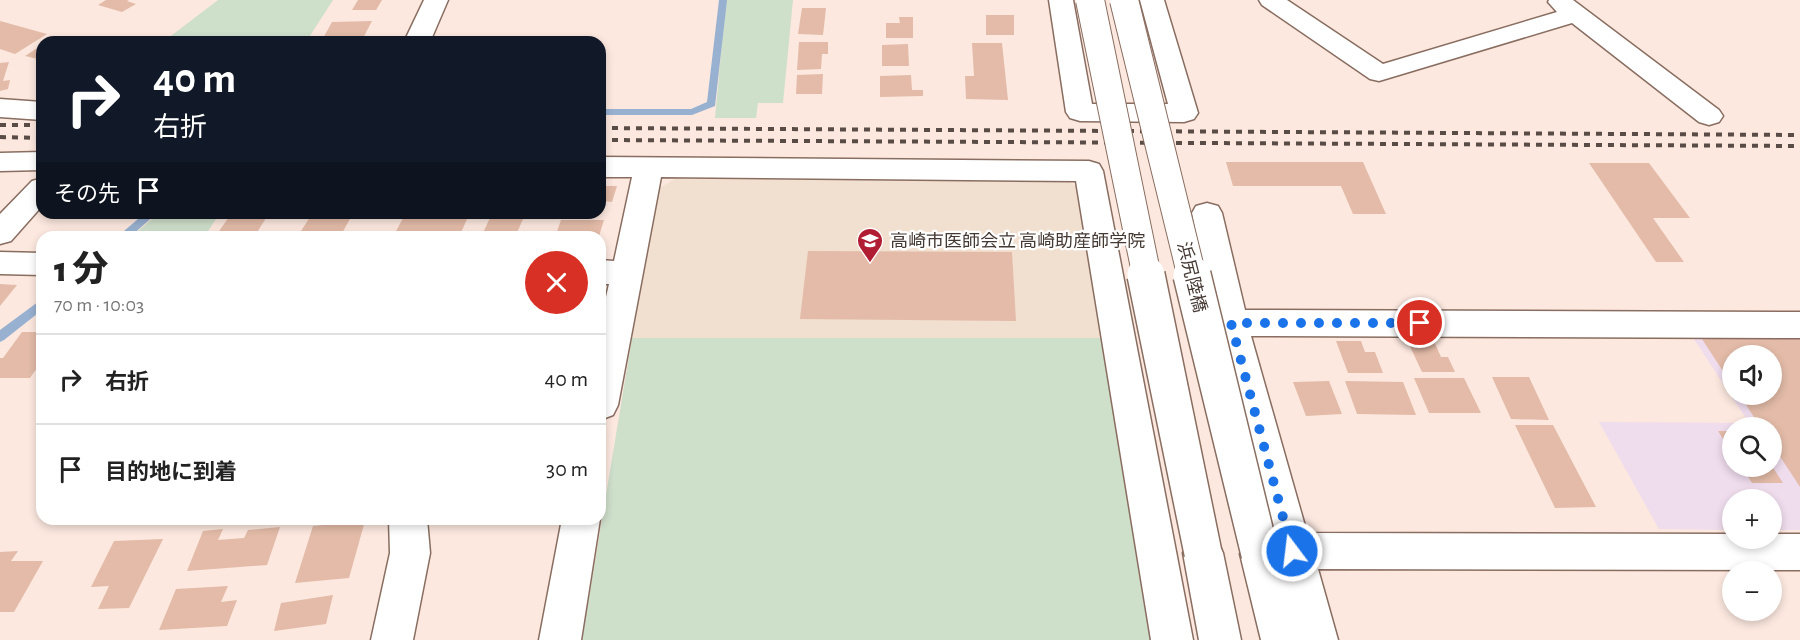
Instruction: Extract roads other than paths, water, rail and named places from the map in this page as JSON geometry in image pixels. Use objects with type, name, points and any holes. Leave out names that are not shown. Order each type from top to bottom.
[{"type":"street","points":[[420,36],[436,0]]},
{"type":"street","points":[[1071,0],[1143,0],[1184,113],[1080,112],[1071,0]]},
{"type":"street","points":[[1071,0],[1203,553],[1220,640]]},
{"type":"street","name":"浜尻陸橋","points":[[1143,0],[1276,552]]},
{"type":"street","points":[[1271,0],[1379,73],[1567,7],[1709,116]]},
{"type":"street","points":[[0,108],[36,111]]},
{"type":"street","points":[[0,162],[36,161]]},
{"type":"street","points":[[606,167],[1089,171],[1172,640]]},
{"type":"street","points":[[606,348],[614,272],[648,168]]},
{"type":"street","points":[[0,233],[36,194]]},
{"type":"street","points":[[1207,213],[1276,552],[1282,640]]},
{"type":"street","points":[[0,263],[36,264]]},
{"type":"street","points":[[1231,323],[1800,324]]},
{"type":"street","points":[[392,640],[410,553],[408,525]]},
{"type":"street","points":[[556,640],[579,525]]},
{"type":"street","points":[[1276,552],[1800,552]]},
{"type":"street","points":[[1276,552],[1317,640]]},
{"type":"waterway","points":[[606,112],[692,112],[712,104],[723,0]]},
{"type":"waterway","points":[[130,231],[145,219]]},
{"type":"waterway","points":[[0,337],[36,308]]},
{"type":"railway","points":[[0,125],[36,125]]},
{"type":"railway","points":[[606,128],[1800,135]]},
{"type":"railway","points":[[0,137],[36,138]]},
{"type":"railway","points":[[606,140],[1800,146]]},
{"type":"place","name":"高崎市医師会立 高崎助産師学院","points":[[870,264]]}]
